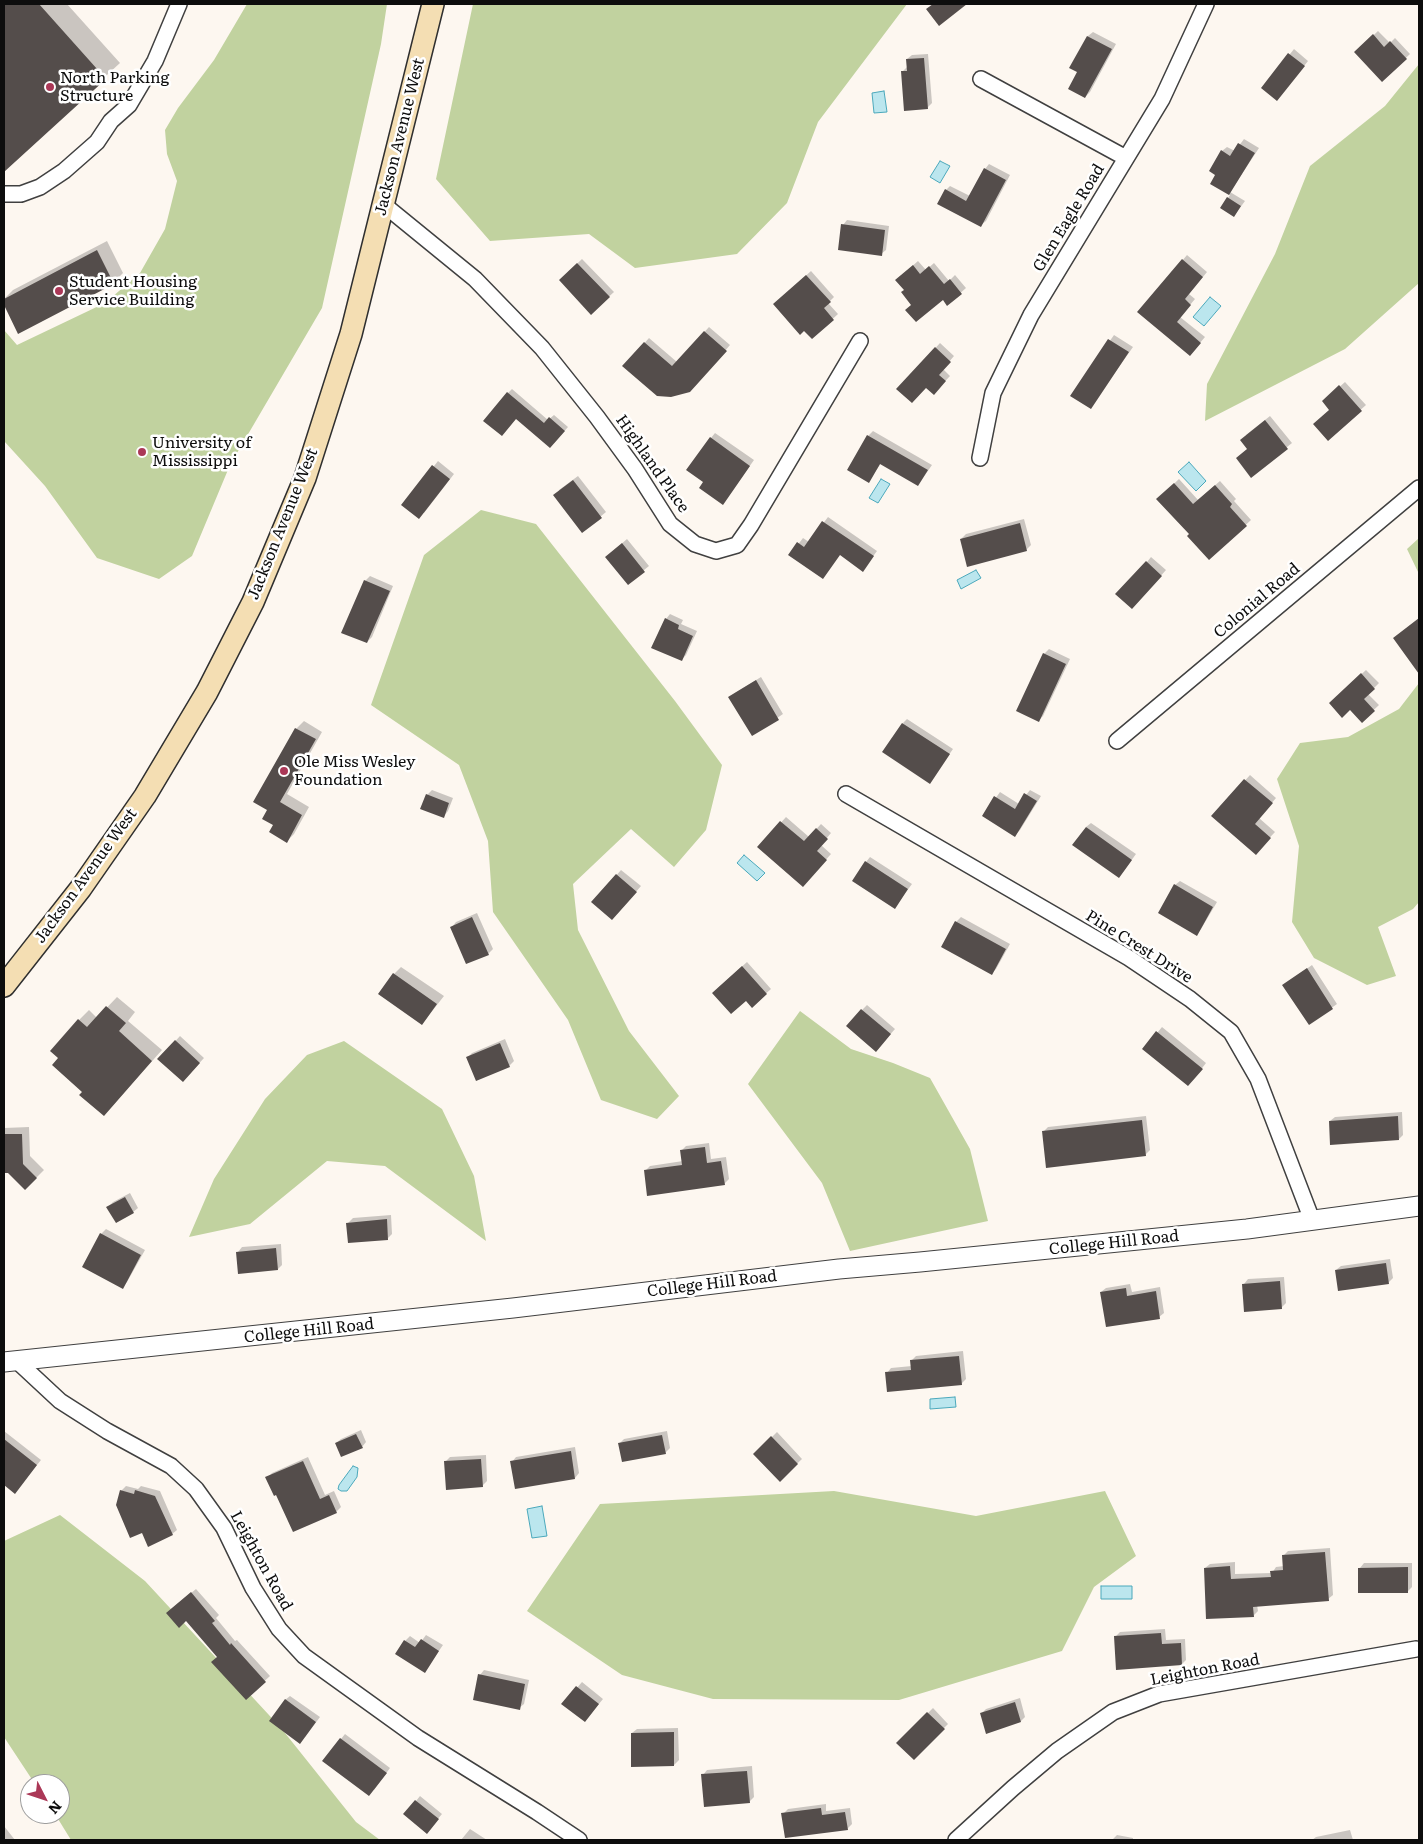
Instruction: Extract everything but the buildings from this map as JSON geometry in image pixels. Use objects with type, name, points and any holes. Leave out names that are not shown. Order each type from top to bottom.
[{"type":"main road","name":"Jackson Avenue West","points":[[4,986],[81,888],[145,796],[207,692],[252,602],[305,478],[351,334],[434,4]]},
{"type":"street","points":[[4,194],[21,194],[40,187],[64,171],[97,142],[111,121],[129,105],[151,69],[179,4]]},
{"type":"street","name":"Glen Eagle Road","points":[[980,458],[993,394],[1026,324],[1162,99],[1206,4]]},
{"type":"street","points":[[981,78],[1126,158]]},
{"type":"street","name":"Highland Place","points":[[384,204],[475,279],[542,348],[624,454],[670,524],[695,544],[716,550],[737,545],[756,517],[860,341]]},
{"type":"street","name":"Colonial Road","points":[[1117,741],[1419,488]]},
{"type":"street","name":"Pine Crest Drive","points":[[846,794],[1129,958],[1190,999],[1231,1032],[1258,1079],[1312,1220]]},
{"type":"street","name":"College Hill Road","points":[[10,1362],[513,1308],[839,1269],[1142,1240],[1419,1206]]},
{"type":"street","name":"Leighton Road","points":[[10,1362],[60,1401],[107,1431],[171,1466],[196,1489],[224,1528],[253,1588],[279,1629],[304,1656],[418,1738],[579,1840]]},
{"type":"street","name":"Leighton Road","points":[[956,1840],[1057,1751],[1113,1712],[1159,1694],[1416,1649]]},
{"type":"green space","points":[[247,4],[387,4],[381,44],[322,308],[230,465],[192,556],[159,579],[97,558],[45,486],[4,441],[4,330],[17,345],[105,303],[140,273],[165,229],[177,181],[167,154],[165,130],[178,108],[214,60]]},
{"type":"green space","points":[[473,4],[907,4],[818,122],[787,203],[737,254],[635,268],[589,234],[490,241],[436,179]]},
{"type":"green space","points":[[1419,64],[1419,283],[1345,349],[1205,421],[1207,384],[1275,254],[1310,166],[1385,106]]},
{"type":"green space","points":[[481,510],[536,524],[675,701],[722,765],[706,830],[674,867],[631,829],[573,884],[578,930],[629,1031],[679,1096],[657,1119],[601,1100],[568,1020],[493,912],[488,841],[459,765],[371,705],[424,555]]},
{"type":"green space","points":[[1419,538],[1419,574],[1407,549]]},
{"type":"green space","points":[[1419,683],[1419,902],[1413,909],[1378,927],[1396,976],[1367,985],[1314,958],[1292,922],[1299,846],[1277,779],[1300,743],[1348,737],[1399,709]]},
{"type":"green space","points":[[800,1011],[851,1049],[930,1078],[970,1149],[988,1221],[850,1251],[822,1183],[748,1084]]},
{"type":"green space","points":[[344,1041],[442,1109],[474,1176],[486,1241],[385,1166],[327,1161],[250,1224],[189,1237],[214,1179],[265,1099],[307,1055]]},
{"type":"green space","points":[[834,1491],[976,1516],[1105,1491],[1136,1556],[1094,1587],[1062,1651],[899,1700],[713,1699],[622,1675],[527,1611],[600,1504]]},
{"type":"green space","points":[[60,1515],[145,1581],[281,1728],[356,1822],[380,1840],[71,1840],[61,1824],[70,1824],[70,1774],[28,1774],[4,1737],[4,1541]]},
{"type":"water","points":[[884,91],[887,112],[874,113],[872,93]]},
{"type":"water","points":[[940,161],[950,166],[940,183],[930,177]]},
{"type":"water","points":[[1210,297],[1221,306],[1204,326],[1193,317]]},
{"type":"water","points":[[1189,462],[1206,481],[1196,491],[1178,472]]},
{"type":"water","points":[[881,479],[890,484],[878,503],[869,498]]},
{"type":"water","points":[[976,570],[981,578],[961,589],[957,580]]},
{"type":"water","points":[[744,855],[765,873],[757,881],[737,863]]},
{"type":"water","points":[[955,1397],[956,1407],[930,1409],[930,1399]]},
{"type":"water","points":[[353,1466],[358,1468],[357,1477],[347,1491],[341,1491],[338,1489],[339,1485]]},
{"type":"water","points":[[542,1506],[547,1536],[532,1538],[527,1509]]},
{"type":"water","points":[[1101,1586],[1132,1586],[1132,1599],[1101,1599]]},
{"type":"place","name":"North Parking Structure","points":[[50,87]]},
{"type":"place","name":"Student Housing Service Building","points":[[59,291]]},
{"type":"place","name":"University of Mississippi","points":[[142,452]]},
{"type":"place","name":"Ole Miss Wesley Foundation","points":[[284,771]]}]
